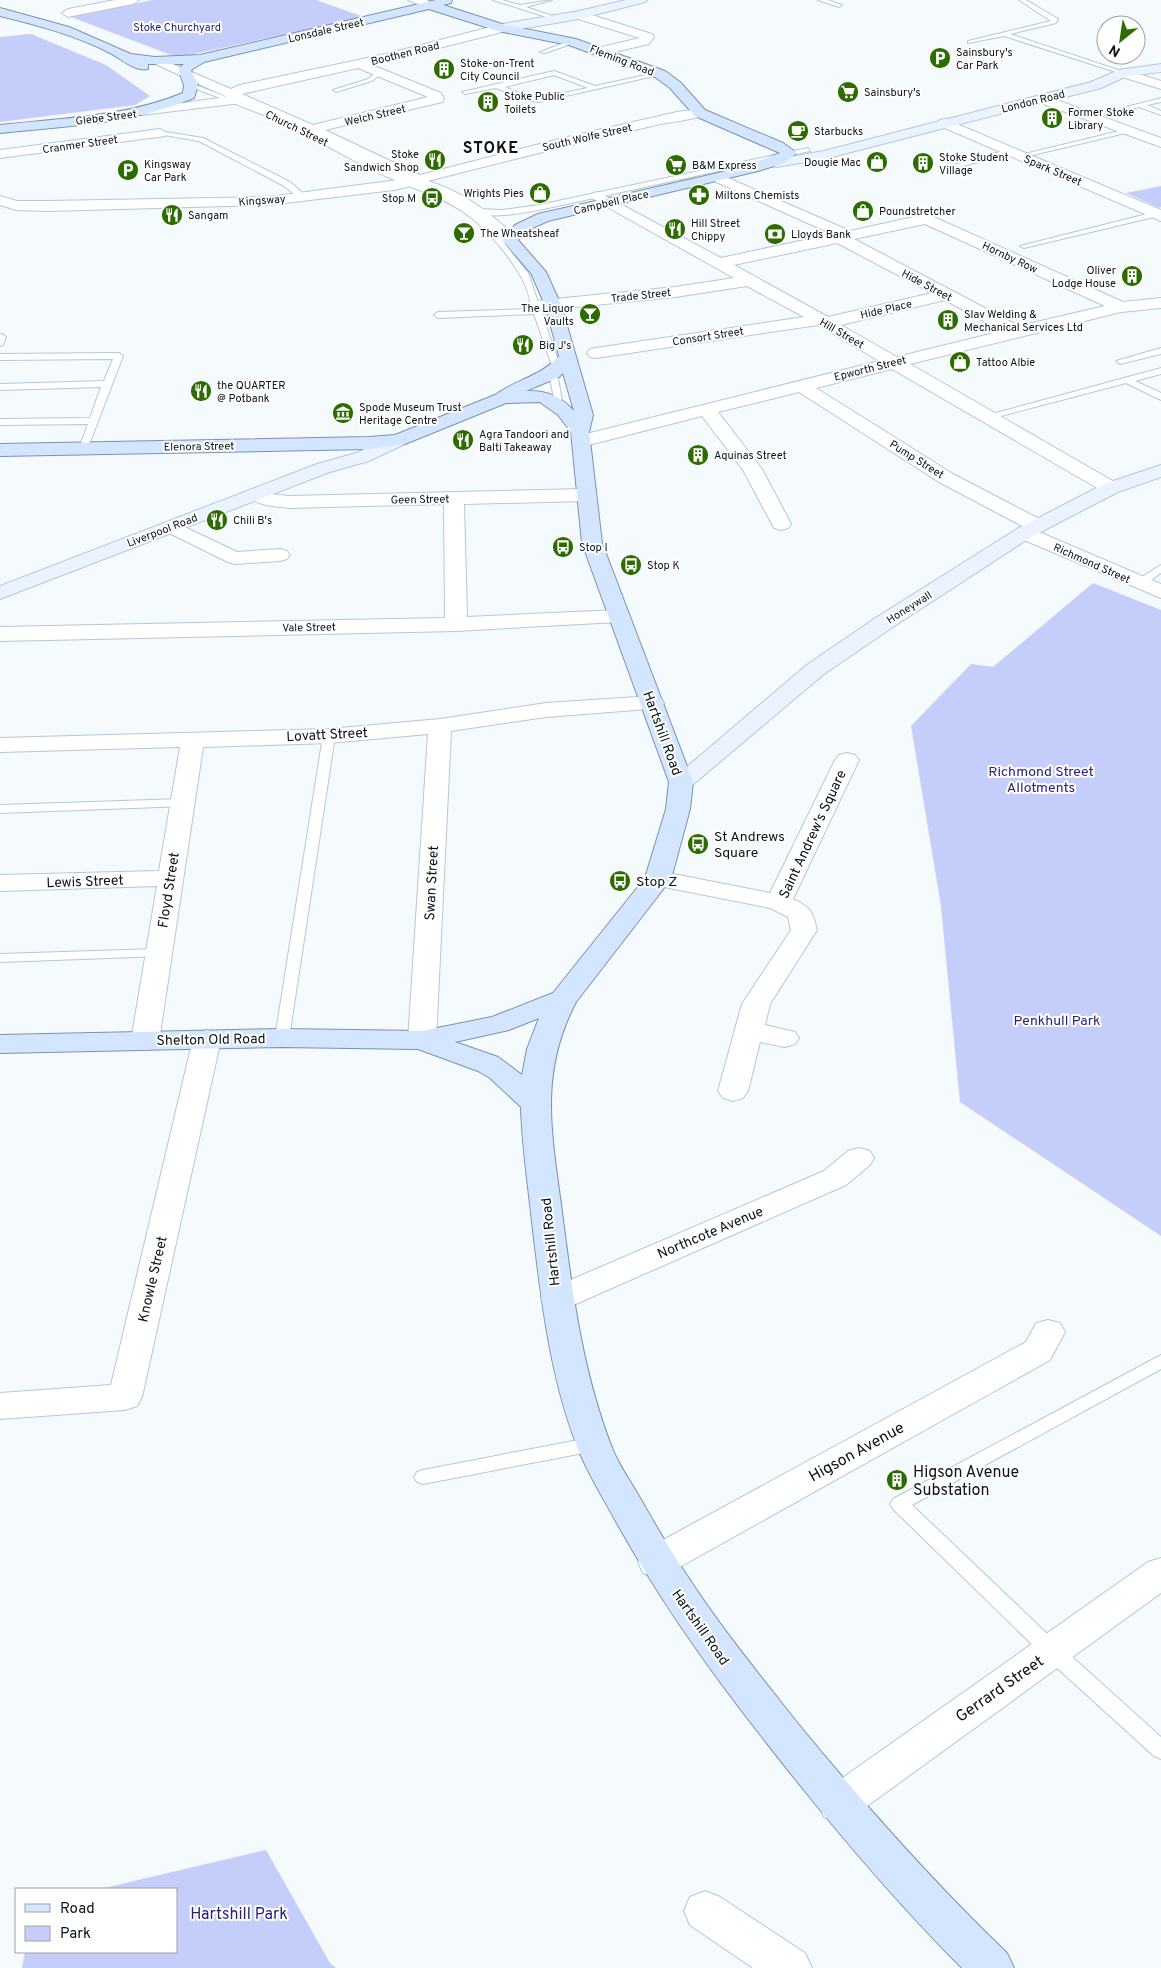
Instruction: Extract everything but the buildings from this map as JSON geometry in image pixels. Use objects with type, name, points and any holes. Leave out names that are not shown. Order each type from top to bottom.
[{"type":"main road","points":[[0,2],[28,12],[42,22]]},
{"type":"main road","points":[[430,5],[451,6],[451,8],[464,3]]},
{"type":"main road","name":"Lonsdale Street","points":[[128,57],[155,61],[200,59],[430,5]]},
{"type":"main road","points":[[405,12],[434,10],[451,6]]},
{"type":"main road","name":"Fleming Road","points":[[451,6],[502,28],[572,42],[660,74],[675,85],[700,113],[778,146],[790,154]]},
{"type":"main road","points":[[0,12],[42,22]]},
{"type":"main road","name":"Church Street","points":[[42,22],[128,57],[134,62],[189,81]]},
{"type":"main road","points":[[189,81],[184,69],[200,59]]},
{"type":"main road","name":"Glebe Street","points":[[0,129],[146,112],[172,104],[189,95],[189,81]]},
{"type":"main road","points":[[776,163],[787,158],[790,154]]},
{"type":"main road","name":"London Road","points":[[719,178],[776,163]]},
{"type":"main road","name":"Campbell Place","points":[[510,240],[517,230],[526,224],[603,199],[719,178]]},
{"type":"main road","name":"Church Street","points":[[510,240],[538,272],[553,304],[567,358]]},
{"type":"main road","points":[[553,373],[567,358]]},
{"type":"main road","name":"Hartshill Road","points":[[567,358],[584,415],[581,437],[592,543],[618,616],[654,703],[681,782],[678,809],[658,879],[563,999],[550,1020],[540,1047],[533,1102],[557,1299],[567,1355],[594,1444],[656,1562],[730,1668],[838,1804],[950,1928],[992,1968]]},
{"type":"main road","name":"Liverpool Road","points":[[398,440],[500,399],[513,390],[553,373]]},
{"type":"main road","name":"Liverpool Road","points":[[500,399],[528,395],[544,397],[560,404]]},
{"type":"main road","points":[[560,404],[581,437]]},
{"type":"main road","name":"Elenora Street","points":[[0,450],[398,440]]},
{"type":"main road","name":"Shelton Old Road","points":[[0,1044],[282,1038],[422,1040],[499,1024],[563,999]]},
{"type":"main road","name":"Shelton Old Road","points":[[422,1040],[488,1064],[500,1071],[533,1102]]},
{"type":"street","points":[[68,13],[114,2],[133,0]]},
{"type":"street","points":[[414,0],[430,5]]},
{"type":"street","name":"Boothen Road","points":[[146,112],[236,98],[240,89],[359,64],[502,28],[579,15],[641,0]]},
{"type":"street","points":[[579,15],[648,37],[645,41],[601,51]]},
{"type":"street","name":"Boothen Road","points":[[542,35],[540,30],[579,15]]},
{"type":"street","name":"Church Street","points":[[155,61],[189,81],[312,129],[412,181],[444,191],[478,211],[510,240]]},
{"type":"street","points":[[359,64],[380,72]]},
{"type":"street","name":"London Road","points":[[776,163],[824,155],[1043,99],[1096,85],[1124,73],[1161,68]]},
{"type":"street","name":"Welch Street","points":[[312,129],[437,99],[436,96],[380,72]]},
{"type":"street","points":[[1124,73],[1161,85]]},
{"type":"street","points":[[1043,99],[1161,143]]},
{"type":"street","name":"South Wolfe Street","points":[[412,181],[677,116],[700,113]]},
{"type":"street","name":"Spark Street","points":[[945,123],[1158,215]]},
{"type":"street","name":"Cranmer Street","points":[[0,154],[160,133]]},
{"type":"street","name":"London Road","points":[[778,146],[808,150],[904,133]]},
{"type":"street","name":"Hide Street","points":[[719,178],[842,236],[946,295],[1017,332]]},
{"type":"street","name":"Kingsway","points":[[0,200],[16,204],[48,206],[268,201],[394,186],[412,181]]},
{"type":"street","name":"Hill Street","points":[[603,199],[747,281],[823,321],[1111,488]]},
{"type":"street","name":"Hornby Row","points":[[842,236],[927,219],[1121,307]]},
{"type":"street","points":[[717,264],[842,236]]},
{"type":"street","name":"Trade Street","points":[[535,306],[675,292],[747,281]]},
{"type":"street","name":"Hide Place","points":[[823,321],[946,295]]},
{"type":"street","name":"Epworth Street","points":[[581,437],[706,409],[1121,307],[1161,303]]},
{"type":"street","name":"Consort Street","points":[[596,353],[823,321]]},
{"type":"street","name":"Pump Street","points":[[800,385],[928,466],[1012,515],[1031,530]]},
{"type":"street","points":[[706,409],[752,469],[781,524]]},
{"type":"street","name":"Liverpool Road","points":[[0,592],[324,468],[347,463],[380,450],[398,440]]},
{"type":"street","name":"Liverpool Road","points":[[324,468],[343,456],[345,450],[338,443]]},
{"type":"street","name":"Honeywall","points":[[681,782],[816,669],[885,622],[1031,530],[1111,488],[1161,471]]},
{"type":"street","name":"Geen Street","points":[[256,494],[267,499],[289,502],[586,495]]},
{"type":"street","points":[[454,498],[456,624]]},
{"type":"street","points":[[172,527],[223,554],[235,558],[280,555]]},
{"type":"street","name":"Richmond Street","points":[[1031,530],[1138,584],[1161,592]]},
{"type":"street","name":"Vale Street","points":[[0,634],[456,624],[618,616]]},
{"type":"street","name":"Lovatt Street","points":[[0,745],[193,738],[330,736],[440,726],[546,710],[654,703]]},
{"type":"street","name":"Swan Street","points":[[422,1040],[440,726]]},
{"type":"street","name":"Floyd Street","points":[[145,1041],[193,738]]},
{"type":"street","name":"Saint Andrew's Square","points":[[733,1090],[756,1004],[804,930],[800,913],[778,902],[847,760]]},
{"type":"street","name":"Lewis Street","points":[[0,883],[170,878]]},
{"type":"street","points":[[658,879],[778,902]]},
{"type":"street","points":[[749,1031],[785,1038]]},
{"type":"street","name":"Knowle Street","points":[[0,1406],[125,1397],[207,1039]]},
{"type":"street","name":"Northcote Avenue","points":[[557,1299],[835,1178],[859,1158]]},
{"type":"street","name":"Higson Avenue","points":[[656,1562],[1038,1351],[1048,1332]]},
{"type":"street","name":"Gerrard Street","points":[[838,1804],[1161,1572]]},
{"type":"street","points":[[705,1911],[790,1968]]},
{"type":"lane","points":[[496,0],[558,19]]},
{"type":"lane","points":[[520,7],[549,0]]},
{"type":"lane","points":[[821,0],[839,5]]},
{"type":"lane","points":[[970,42],[1006,35],[1054,22],[1055,18],[1022,0]]},
{"type":"lane","points":[[1006,35],[1124,73]]},
{"type":"lane","points":[[544,52],[572,42]]},
{"type":"lane","points":[[336,90],[370,80],[380,72]]},
{"type":"lane","points":[[465,92],[554,73],[595,88]]},
{"type":"lane","points":[[501,85],[500,89],[533,100],[660,74]]},
{"type":"lane","name":"Church Street","points":[[236,98],[428,189],[466,210],[494,236],[524,273],[556,366],[553,373],[560,404]]},
{"type":"lane","points":[[1091,117],[1161,100]]},
{"type":"lane","points":[[1139,105],[1161,113]]},
{"type":"lane","points":[[951,167],[1128,131]]},
{"type":"lane","points":[[160,133],[201,139],[287,184],[303,197]]},
{"type":"lane","points":[[478,211],[501,214],[603,199],[808,150]]},
{"type":"lane","name":"Kingsway","points":[[0,206],[16,204]]},
{"type":"lane","points":[[1024,246],[1158,215]]},
{"type":"lane","points":[[438,315],[535,311],[535,306]]},
{"type":"lane","points":[[1120,361],[1161,351]]},
{"type":"lane","points":[[0,357],[119,356],[106,384],[84,448]]},
{"type":"lane","points":[[986,417],[1161,371]]},
{"type":"lane","points":[[1127,380],[1161,397]]},
{"type":"lane","points":[[0,386],[106,384]]},
{"type":"lane","points":[[0,422],[94,421]]},
{"type":"lane","points":[[1138,584],[1161,568]]},
{"type":"lane","points":[[282,1038],[330,736]]},
{"type":"lane","points":[[0,809],[182,803]]},
{"type":"lane","points":[[0,958],[158,953]]},
{"type":"lane","points":[[1161,1361],[899,1504],[1052,1651],[1161,1750]]},
{"type":"lane","points":[[423,1477],[594,1444]]},
{"type":"green space","name":"Stoke Churchyard","points":[[152,0],[316,0],[364,17],[185,56],[171,55],[71,17]]},
{"type":"green space","points":[[31,34],[106,65],[150,96],[135,105],[0,122],[0,37]]},
{"type":"green space","points":[[1161,186],[1161,207],[1159,208],[1126,193]]},
{"type":"green space","points":[[1093,583],[1161,610],[1161,1236],[960,1102],[941,906],[911,726],[971,664],[993,667]]},
{"type":"green space","name":"Hartshill Park","points":[[266,1850],[330,1963],[336,1968],[22,1968],[25,1953],[178,1953],[178,1888],[104,1888]]},
{"type":"place","name":"Sainsbury's Car Park","points":[[940,58]]},
{"type":"place","name":"Stoke-on-Trent City Council","points":[[444,69]]},
{"type":"place","name":"Sainsbury's","points":[[848,92]]},
{"type":"place","name":"Stoke Public Toilets","points":[[488,102]]},
{"type":"place","name":"Former Stoke Library","points":[[1052,118]]},
{"type":"place","name":"Starbucks","points":[[798,131]]},
{"type":"place","name":"Stoke Sandwich Shop","points":[[435,160]]},
{"type":"place","name":"Dougie Mac","points":[[877,162]]},
{"type":"place","name":"Stoke Student Village","points":[[923,163]]},
{"type":"place","name":"B&M Express","points":[[676,165]]},
{"type":"place","name":"Kingsway Car Park","points":[[128,170]]},
{"type":"place","name":"Wrights Pies","points":[[540,193]]},
{"type":"place","name":"Miltons Chemists","points":[[699,195]]},
{"type":"place","name":"Stop M","points":[[432,198]]},
{"type":"place","name":"Poundstretcher","points":[[863,211]]},
{"type":"place","name":"Sangam","points":[[172,215]]},
{"type":"place","name":"Hill Street Chippy","points":[[675,229]]},
{"type":"place","name":"The Wheatsheaf","points":[[464,233]]},
{"type":"place","name":"Lloyds Bank","points":[[775,234]]},
{"type":"place","name":"Oliver Lodge House","points":[[1132,276]]},
{"type":"place","name":"The Liquor Vaults","points":[[590,314]]},
{"type":"place","name":"Slav Welding & Mechanical Services Ltd","points":[[948,320]]},
{"type":"place","name":"Big J's","points":[[523,345]]},
{"type":"place","name":"Tattoo Albie","points":[[960,362]]},
{"type":"place","name":"the QUARTER @ Potbank","points":[[201,391]]},
{"type":"place","name":"Spode Museum Trust Heritage Centre","points":[[343,413]]},
{"type":"place","name":"Agra Tandoori and Balti Takeaway","points":[[463,440]]},
{"type":"place","name":"Aquinas Street","points":[[698,455]]},
{"type":"place","name":"Chili B's","points":[[217,520]]},
{"type":"place","name":"Stop I","points":[[563,547]]},
{"type":"place","name":"Stop K","points":[[631,565]]},
{"type":"place","name":"St Andrews Square","points":[[698,844]]},
{"type":"place","name":"Stop Z","points":[[620,881]]},
{"type":"place","name":"Higson Avenue Substation","points":[[897,1480]]},
{"type":"district","name":"STOKE","points":[[491,147]]},
{"type":"park label","name":"Richmond Street Allotments","points":[[1041,780]]},
{"type":"park label","name":"Penkhull Park","points":[[1057,1020]]}]
